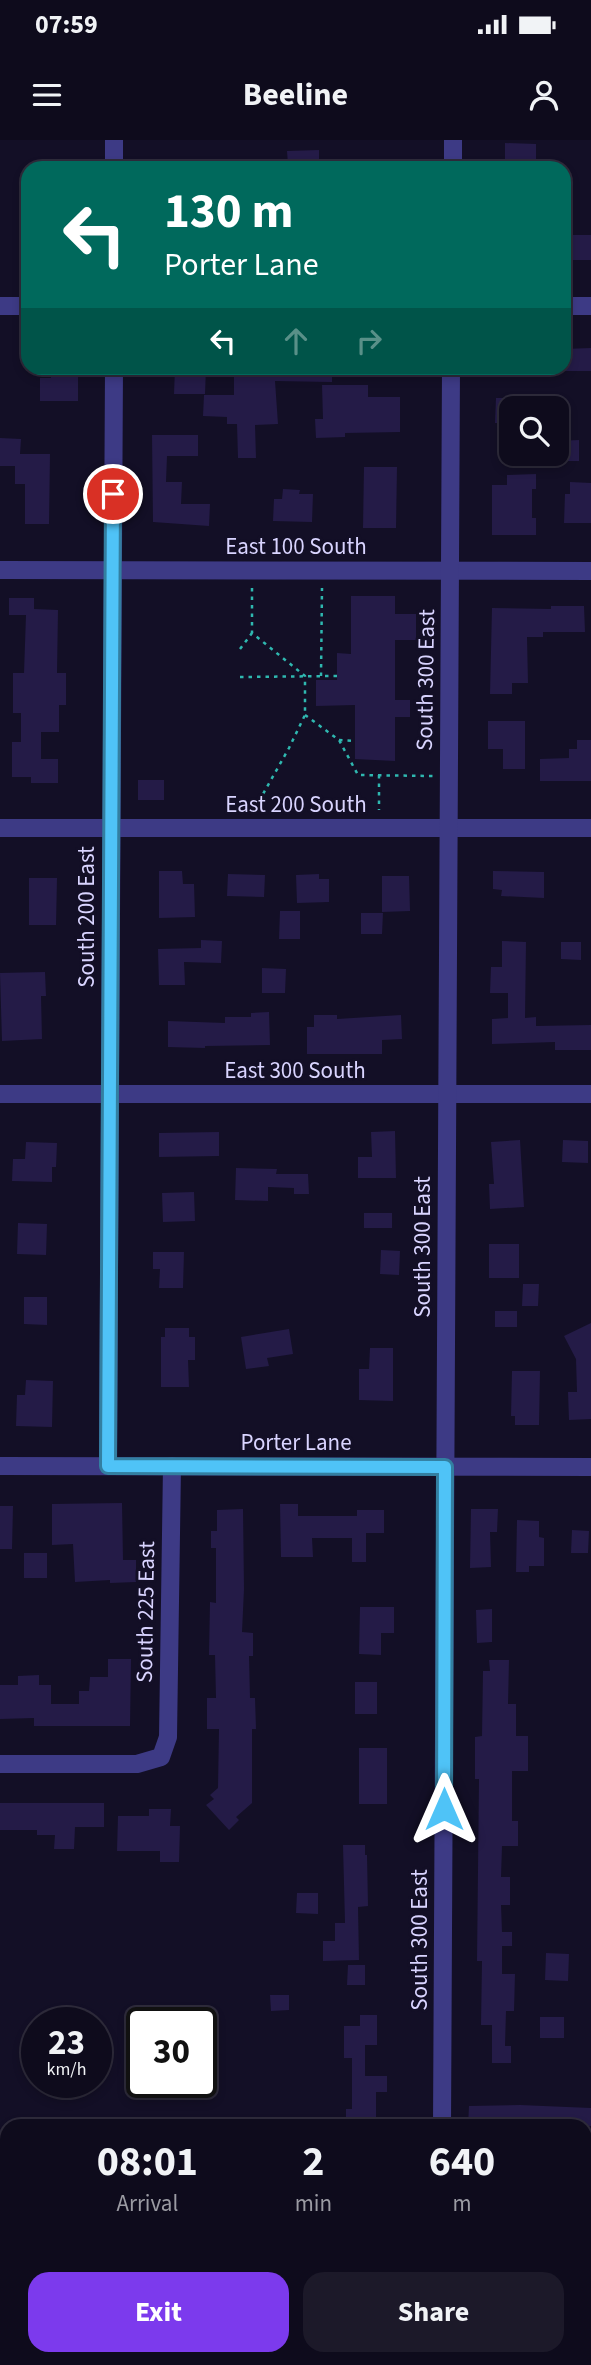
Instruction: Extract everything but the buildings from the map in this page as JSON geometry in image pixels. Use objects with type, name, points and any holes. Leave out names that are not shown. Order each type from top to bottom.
[{"type":"street","points":[[114,140],[114,161]]},
{"type":"street","points":[[453,140],[453,161]]},
{"type":"street","points":[[0,306],[21,306]]},
{"type":"street","points":[[571,306],[591,306]]},
{"type":"street","name":"South 200 East","points":[[108,1466],[114,375]]},
{"type":"street","name":"South 300 East","points":[[442,2119],[451,375]]},
{"type":"street","name":"East 100 South","points":[[0,570],[591,571]]},
{"type":"street","name":"East 200 South","points":[[0,828],[591,828]]},
{"type":"street","name":"East 300 South","points":[[0,1094],[591,1094]]},
{"type":"street","name":"Porter Lane","points":[[0,1466],[591,1467]]},
{"type":"street","name":"South 225 East","points":[[0,1764],[137,1764],[161,1757],[168,1737],[172,1466]]},
{"type":"path","points":[[240,649],[252,633],[252,570]]},
{"type":"path","points":[[321,676],[322,570]]},
{"type":"path","points":[[252,633],[305,676]]},
{"type":"path","points":[[244,828],[305,715],[305,676]]},
{"type":"path","points":[[240,677],[337,676]]},
{"type":"path","points":[[305,715],[339,740],[358,775],[449,776]]},
{"type":"path","points":[[339,740],[355,741]]},
{"type":"path","points":[[379,775],[379,828]]},
{"type":"route","points":[[113,494],[108,1466],[445,1467],[444,1809]]}]
